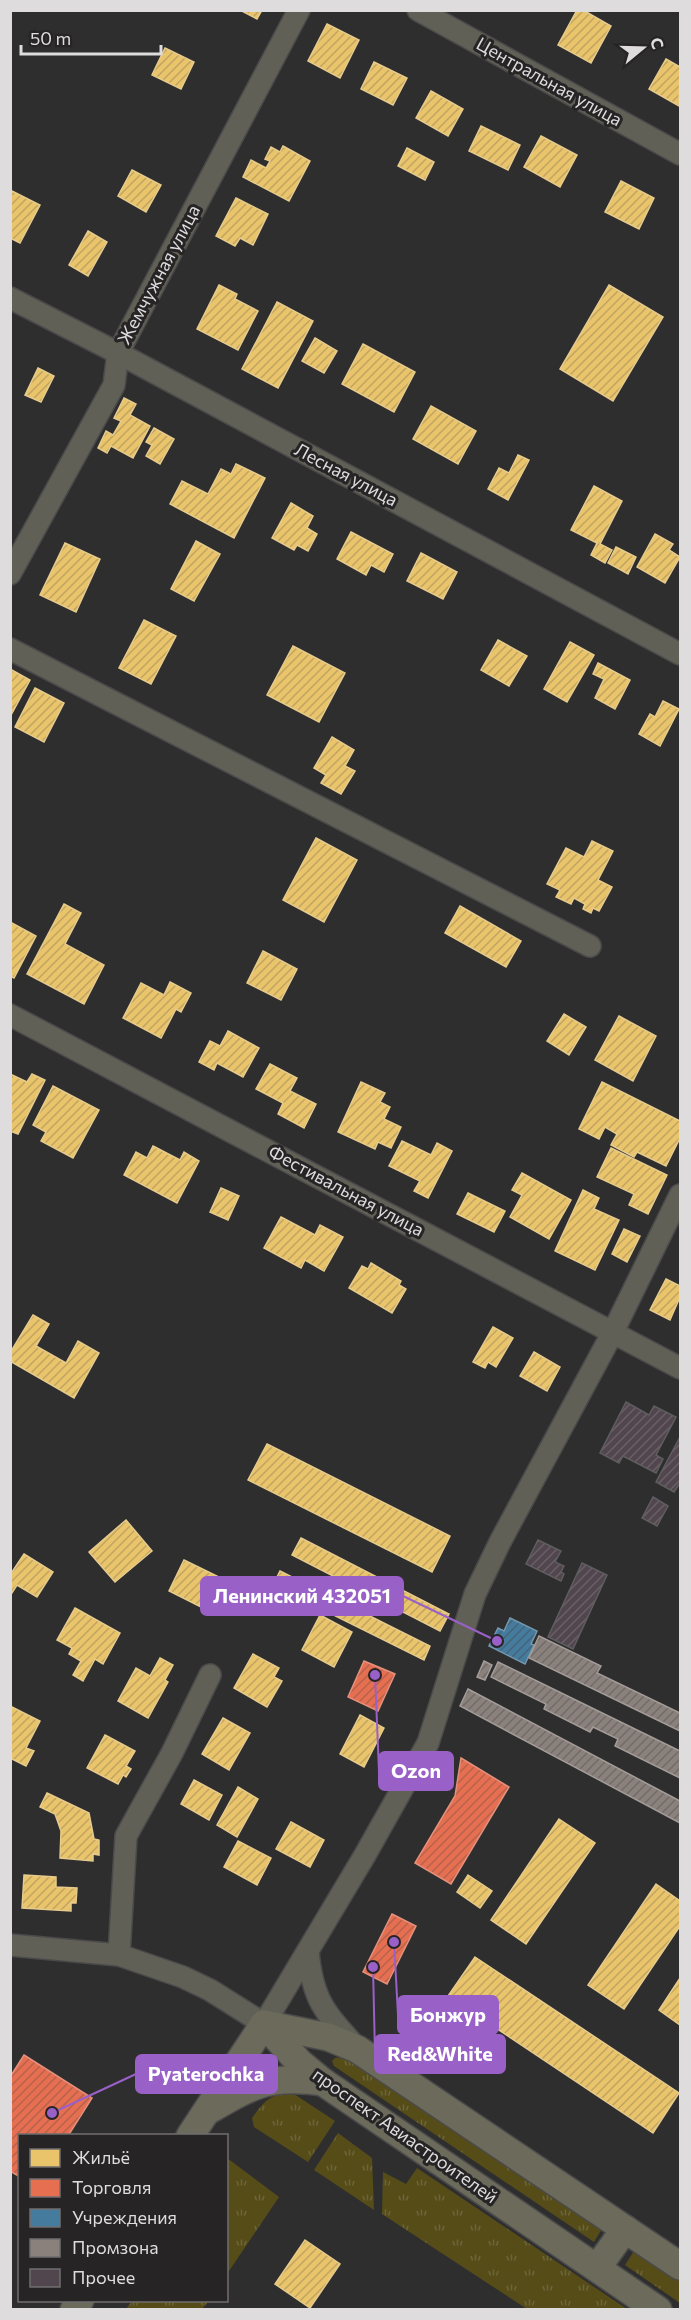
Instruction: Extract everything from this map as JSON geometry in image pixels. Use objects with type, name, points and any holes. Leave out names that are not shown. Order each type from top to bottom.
[{"type":"main road","points":[[191,2134],[264,2024],[328,2037],[357,2049],[681,2266]]},
{"type":"main road","name":"проспект Авиастроителей","points":[[264,2024],[299,2062],[323,2082],[657,2310]]},
{"type":"main road","points":[[207,2111],[242,2090],[268,2081],[292,2078],[323,2082]]},
{"type":"main road","points":[[597,2268],[625,2229]]},
{"type":"street","name":"Жемчужная улица","points":[[10,574],[114,385],[118,352],[299,10]]},
{"type":"street","name":"Центральная улица","points":[[418,10],[681,154]]},
{"type":"street","name":"Лесная улица","points":[[10,298],[118,352],[681,654]]},
{"type":"street","points":[[10,649],[590,946]]},
{"type":"street","name":"Фестивальная улица","points":[[10,1015],[681,1368]]},
{"type":"street","points":[[10,1945],[118,1955],[183,1977],[210,1990],[264,2024],[428,1743],[475,1594],[500,1542],[613,1332],[681,1195]]},
{"type":"street","points":[[118,1955],[126,1836],[172,1753],[210,1675]]},
{"type":"street","points":[[308,1951],[310,1977],[317,1996],[329,2018],[357,2049]]},
{"type":"green space","points":[[335,2058],[351,2059],[603,2227],[594,2242],[334,2066],[332,2061]]},
{"type":"green space","points":[[283,2094],[294,2094],[335,2121],[308,2162],[254,2127],[252,2118],[262,2106],[269,2099]]},
{"type":"green space","points":[[338,2133],[372,2158],[374,2210],[314,2170]]},
{"type":"green space","points":[[228,2159],[279,2197],[228,2273]]},
{"type":"green space","points":[[417,2168],[627,2309],[527,2309],[382,2214],[383,2172],[406,2184]]},
{"type":"green space","points":[[634,2251],[680,2282],[680,2303],[625,2265]]},
{"type":"green space","points":[[131,2302],[208,2302],[202,2309],[126,2309]]},
{"type":"building: Жильё","points":[[240,10],[262,10],[257,19]]},
{"type":"building: Жильё","points":[[577,10],[583,10],[611,26],[591,63],[558,45]]},
{"type":"building: Жильё","points":[[327,24],[359,40],[340,78],[308,61]]},
{"type":"building: Жильё","points":[[165,48],[194,62],[181,89],[152,75]]},
{"type":"building: Жильё","points":[[666,59],[680,67],[679,106],[649,89]]},
{"type":"building: Жильё","points":[[374,62],[407,78],[393,105],[361,89]]},
{"type":"building: Жильё","points":[[431,91],[463,109],[448,136],[416,118]]},
{"type":"building: Жильё","points":[[481,126],[520,145],[508,170],[469,151]]},
{"type":"building: Жильё","points":[[541,136],[577,155],[560,187],[524,167]]},
{"type":"building: Жильё","points":[[283,146],[310,161],[289,201],[243,177],[251,160],[266,168],[270,161],[265,159],[271,147],[280,152]]},
{"type":"building: Жильё","points":[[407,148],[434,162],[425,180],[398,166]]},
{"type":"building: Жильё","points":[[132,170],[161,185],[146,212],[118,196]]},
{"type":"building: Жильё","points":[[621,181],[654,198],[639,229],[605,212]]},
{"type":"building: Жильё","points":[[10,190],[40,205],[20,243],[10,238]]},
{"type":"building: Жильё","points":[[236,198],[268,214],[253,245],[240,238],[235,246],[216,236]]},
{"type":"building: Жильё","points":[[88,231],[107,242],[88,276],[69,265]]},
{"type":"building: Жильё","points":[[219,285],[237,294],[235,299],[258,311],[238,350],[197,329]]},
{"type":"building: Жильё","points":[[609,285],[663,317],[613,401],[560,369]]},
{"type":"building: Жильё","points":[[277,302],[313,321],[278,388],[242,369]]},
{"type":"building: Жильё","points":[[315,338],[337,351],[324,373],[302,361]]},
{"type":"building: Жильё","points":[[363,344],[415,372],[394,412],[342,384]]},
{"type":"building: Жильё","points":[[38,368],[54,376],[41,402],[25,395]]},
{"type":"building: Жильё","points":[[124,398],[136,404],[130,415],[150,426],[133,458],[111,446],[107,453],[98,448],[106,431],[113,435],[121,421],[114,418]]},
{"type":"building: Жильё","points":[[431,406],[476,431],[458,464],[413,439]]},
{"type":"building: Жильё","points":[[154,428],[174,439],[160,464],[146,456],[152,445],[146,442]]},
{"type":"building: Жильё","points":[[518,455],[529,460],[508,500],[488,489],[499,468],[509,473]]},
{"type":"building: Жильё","points":[[236,464],[265,478],[234,538],[170,504],[182,481],[208,494],[221,469],[231,474]]},
{"type":"building: Жильё","points":[[594,486],[622,501],[600,544],[612,550],[605,563],[591,555],[597,543],[571,530]]},
{"type":"building: Жильё","points":[[291,503],[313,516],[307,528],[317,534],[308,551],[297,545],[294,550],[272,538]]},
{"type":"building: Жильё","points":[[351,532],[393,554],[384,572],[371,565],[366,575],[337,559]]},
{"type":"building: Жильё","points":[[655,534],[673,544],[669,550],[680,557],[665,583],[637,567]]},
{"type":"building: Жильё","points":[[196,541],[220,554],[194,601],[171,589]]},
{"type":"building: Жильё","points":[[65,543],[100,559],[76,612],[40,595]]},
{"type":"building: Жильё","points":[[616,547],[636,557],[628,574],[608,563]]},
{"type":"building: Жильё","points":[[421,553],[457,572],[443,599],[407,581]]},
{"type":"building: Жильё","points":[[144,620],[176,636],[151,684],[119,668]]},
{"type":"building: Жильё","points":[[498,640],[527,656],[509,686],[481,670]]},
{"type":"building: Жильё","points":[[570,642],[594,655],[567,702],[544,689]]},
{"type":"building: Жильё","points":[[293,646],[345,673],[319,722],[267,695]]},
{"type":"building: Жильё","points":[[598,663],[630,680],[615,709],[595,698],[604,679],[593,674]]},
{"type":"building: Жильё","points":[[10,669],[30,680],[10,717]]},
{"type":"building: Жильё","points":[[35,688],[64,703],[44,742],[15,727]]},
{"type":"building: Жильё","points":[[663,701],[679,709],[660,746],[639,734],[650,714],[655,717]]},
{"type":"building: Жильё","points":[[332,737],[354,750],[345,766],[355,771],[341,794],[321,783],[326,775],[314,768]]},
{"type":"building: Жильё","points":[[316,838],[357,860],[324,922],[283,900]]},
{"type":"building: Жильё","points":[[592,841],[613,851],[598,880],[612,887],[599,911],[593,908],[591,913],[583,909],[585,904],[574,898],[571,904],[556,897],[560,890],[547,884],[566,848],[584,857]]},
{"type":"building: Жильё","points":[[64,904],[81,913],[65,944],[104,965],[84,1004],[27,974]]},
{"type":"building: Жильё","points":[[460,906],[521,941],[506,967],[445,933]]},
{"type":"building: Жильё","points":[[10,922],[36,936],[14,978],[10,976]]},
{"type":"building: Жильё","points":[[263,951],[297,969],[281,1000],[247,983]]},
{"type":"building: Жильё","points":[[170,982],[191,993],[181,1012],[176,1009],[161,1038],[123,1018],[141,983],[164,995]]},
{"type":"building: Жильё","points":[[564,1014],[586,1027],[569,1055],[547,1041]]},
{"type":"building: Жильё","points":[[619,1016],[656,1036],[633,1081],[595,1060]]},
{"type":"building: Жильё","points":[[228,1031],[259,1048],[243,1077],[217,1063],[214,1070],[199,1062],[210,1041],[220,1046]]},
{"type":"building: Жильё","points":[[270,1064],[297,1078],[290,1091],[316,1104],[304,1128],[278,1114],[283,1103],[256,1089]]},
{"type":"building: Жильё","points":[[10,1074],[27,1082],[32,1074],[45,1080],[18,1134],[10,1131],[10,1115],[13,1110],[10,1109]]},
{"type":"building: Жильё","points":[[361,1082],[385,1093],[380,1102],[390,1107],[384,1119],[401,1127],[391,1148],[378,1142],[375,1149],[338,1132]]},
{"type":"building: Жильё","points":[[602,1082],[680,1121],[680,1138],[666,1166],[637,1152],[634,1157],[611,1145],[617,1134],[605,1127],[599,1139],[579,1129]]},
{"type":"building: Жильё","points":[[53,1086],[99,1110],[73,1158],[41,1141],[46,1132],[33,1125]]},
{"type":"building: Жильё","points":[[402,1141],[431,1155],[437,1143],[452,1151],[428,1198],[414,1191],[420,1181],[389,1166]]},
{"type":"building: Жильё","points":[[153,1146],[180,1160],[184,1152],[199,1161],[177,1203],[124,1175],[136,1152],[147,1158]]},
{"type":"building: Жильё","points":[[611,1148],[667,1175],[648,1214],[629,1205],[634,1194],[597,1177]]},
{"type":"building: Жильё","points":[[522,1173],[571,1200],[549,1239],[510,1217],[522,1195],[512,1190]]},
{"type":"building: Жильё","points":[[221,1188],[239,1196],[228,1220],[210,1212]]},
{"type":"building: Жильё","points":[[583,1190],[599,1198],[594,1209],[619,1220],[595,1270],[555,1251]]},
{"type":"building: Жильё","points":[[468,1193],[505,1211],[494,1232],[457,1214]]},
{"type":"building: Жильё","points":[[281,1217],[315,1235],[320,1225],[343,1237],[324,1271],[305,1260],[301,1268],[264,1248]]},
{"type":"building: Жильё","points":[[624,1229],[640,1236],[627,1262],[612,1254]]},
{"type":"building: Жильё","points":[[371,1263],[401,1281],[399,1285],[406,1289],[392,1313],[349,1288],[362,1266],[368,1269]]},
{"type":"building: Жильё","points":[[666,1279],[680,1286],[680,1297],[670,1320],[650,1310]]},
{"type":"building: Жильё","points":[[33,1315],[49,1324],[36,1346],[66,1363],[78,1341],[99,1353],[74,1398],[10,1361],[10,1353]]},
{"type":"building: Жильё","points":[[493,1327],[513,1338],[496,1367],[488,1362],[485,1368],[473,1362]]},
{"type":"building: Жильё","points":[[534,1352],[560,1367],[547,1391],[520,1376]]},
{"type":"building: Жильё","points":[[267,1444],[450,1536],[432,1572],[248,1480]]},
{"type":"building: Жильё","points":[[126,1520],[152,1551],[115,1582],[89,1552]]},
{"type":"building: Жильё","points":[[301,1538],[449,1614],[440,1631],[292,1555]]},
{"type":"building: Жильё","points":[[24,1554],[53,1572],[37,1597],[17,1585],[10,1596],[10,1575]]},
{"type":"building: Жильё","points":[[184,1560],[217,1576],[201,1607],[169,1591]]},
{"type":"building: Жильё","points":[[280,1571],[430,1646],[424,1660],[273,1585]]},
{"type":"building: Жильё","points":[[75,1608],[120,1633],[103,1664],[95,1659],[83,1681],[73,1675],[81,1661],[69,1654],[72,1648],[57,1640]]},
{"type":"building: Жильё","points":[[320,1615],[352,1632],[334,1667],[302,1650]]},
{"type":"building: Жильё","points":[[253,1654],[279,1668],[274,1677],[282,1681],[267,1707],[234,1688]]},
{"type":"building: Жильё","points":[[160,1658],[173,1665],[165,1680],[168,1682],[148,1718],[118,1701],[136,1668],[150,1676]]},
{"type":"building: Жильё","points":[[10,1706],[40,1721],[26,1748],[34,1751],[26,1766],[10,1758]]},
{"type":"building: Жильё","points":[[360,1715],[384,1728],[364,1767],[340,1754]]},
{"type":"building: Жильё","points":[[223,1718],[250,1733],[229,1770],[202,1754]]},
{"type":"building: Жильё","points":[[105,1735],[135,1751],[126,1766],[131,1769],[126,1777],[123,1775],[118,1784],[87,1768]]},
{"type":"building: Жильё","points":[[194,1780],[222,1795],[209,1820],[181,1804]]},
{"type":"building: Жильё","points":[[238,1787],[258,1799],[237,1837],[217,1825]]},
{"type":"building: Жильё","points":[[47,1793],[89,1813],[94,1839],[99,1840],[99,1855],[93,1854],[93,1861],[60,1858],[61,1831],[55,1814],[40,1807]]},
{"type":"building: Жильё","points":[[559,1819],[595,1843],[526,1944],[491,1920]]},
{"type":"building: Жильё","points":[[291,1822],[324,1840],[310,1867],[276,1849]]},
{"type":"building: Жильё","points":[[238,1841],[271,1858],[257,1885],[224,1867]]},
{"type":"building: Жильё","points":[[24,1875],[56,1877],[56,1887],[77,1888],[76,1903],[71,1903],[71,1911],[22,1908]]},
{"type":"building: Жильё","points":[[468,1875],[492,1891],[480,1908],[457,1892]]},
{"type":"building: Жильё","points":[[656,1884],[680,1901],[680,1926],[624,2009],[588,1985]]},
{"type":"building: Жильё","points":[[475,1957],[679,2093],[653,2133],[448,1996]]},
{"type":"building: Жильё","points":[[680,1978],[680,2025],[659,2010]]},
{"type":"building: Жильё","points":[[305,2240],[340,2264],[310,2308],[275,2284]]},
{"type":"building: Торговля","points":[[364,1661],[395,1674],[378,1711],[348,1697]]},
{"type":"building: Торговля","points":[[461,1758],[509,1787],[451,1884],[415,1863],[455,1796]]},
{"type":"building: Торговля","points":[[392,1914],[416,1926],[387,1984],[363,1972]]},
{"type":"building: Торговля","points":[[24,2055],[92,2098],[69,2134],[18,2134],[18,2176],[10,2171],[10,2077]]},
{"type":"building: Учреждения","points":[[510,1618],[537,1631],[531,1644],[534,1645],[525,1664],[489,1646],[498,1628],[504,1631]]},
{"type":"building: Промзона","points":[[539,1636],[601,1666],[597,1673],[680,1713],[680,1731],[529,1658]]},
{"type":"building: Промзона","points":[[484,1661],[492,1665],[485,1680],[477,1677]]},
{"type":"building: Промзона","points":[[498,1662],[680,1751],[680,1778],[615,1746],[618,1739],[593,1727],[590,1732],[544,1709],[546,1704],[491,1677]]},
{"type":"building: Промзона","points":[[468,1689],[680,1801],[680,1823],[460,1706]]},
{"type":"building: Прочее","points":[[626,1402],[649,1415],[654,1406],[676,1417],[656,1455],[663,1459],[656,1473],[623,1456],[619,1463],[600,1453]]},
{"type":"building: Прочее","points":[[680,1437],[680,1483],[674,1492],[656,1482]]},
{"type":"building: Прочее","points":[[653,1497],[668,1506],[657,1526],[642,1518]]},
{"type":"building: Прочее","points":[[538,1540],[561,1551],[555,1562],[564,1566],[561,1581],[526,1564]]},
{"type":"building: Прочее","points":[[582,1563],[607,1575],[573,1649],[548,1637]]},
{"type":"place","name":"Ленинский 432051","points":[[497,1641]]},
{"type":"place","name":"Ozon","points":[[375,1675]]},
{"type":"place","name":"Бонжур","points":[[394,1942]]},
{"type":"place","name":"Red&White","points":[[373,1967]]},
{"type":"place","name":"Pyaterochka","points":[[52,2113]]}]
